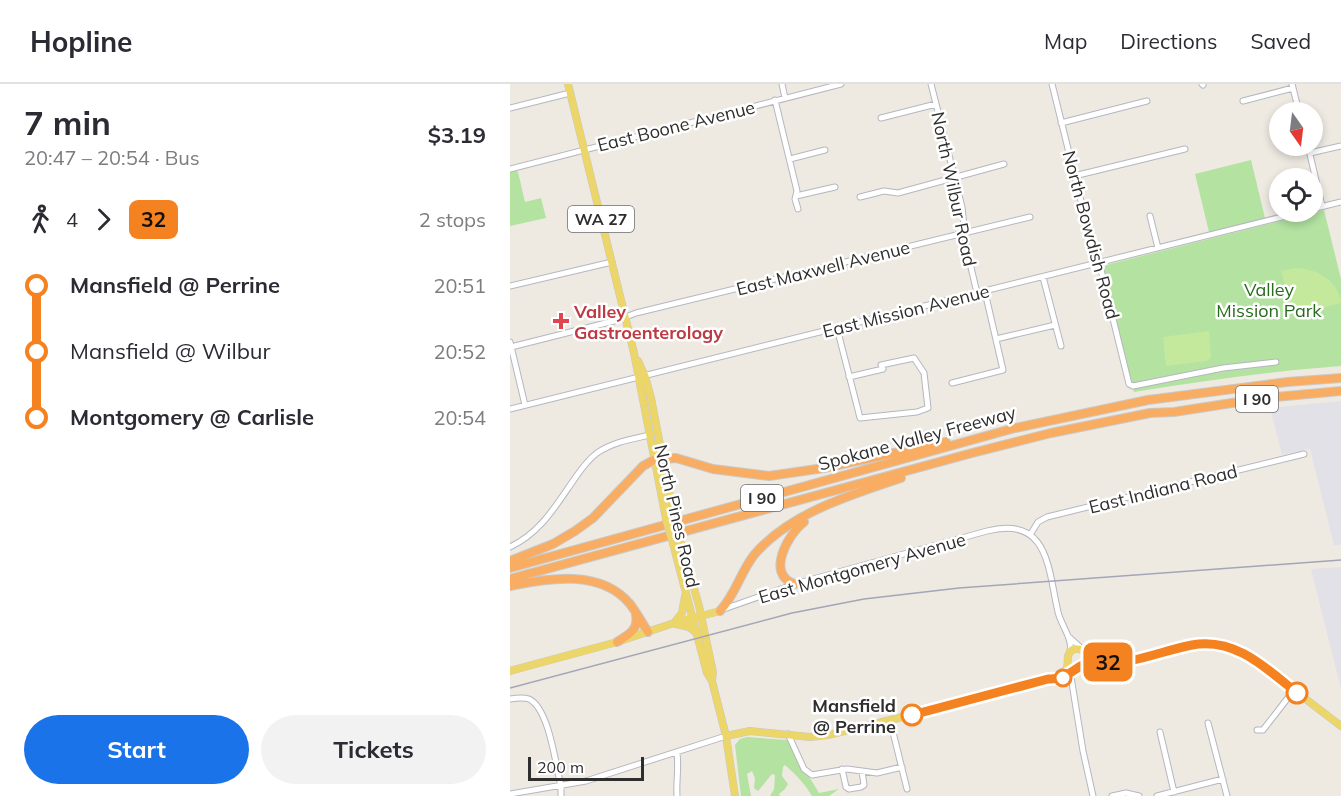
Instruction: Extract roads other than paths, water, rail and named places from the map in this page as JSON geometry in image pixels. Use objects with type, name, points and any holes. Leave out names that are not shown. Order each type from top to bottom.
[{"type":"highway","name":"Spokane Valley Freeway","points":[[510,568],[1015,428],[1148,400],[1287,382],[1341,378]]},
{"type":"highway","name":"Spokane Valley Freeway","points":[[510,579],[1051,433],[1150,413],[1174,412],[1264,398],[1341,391]]},
{"type":"highway","points":[[510,561],[545,548],[575,531],[592,518],[643,466],[658,459],[676,458],[713,470],[769,476],[824,468],[1015,428]]},
{"type":"highway","points":[[720,611],[730,600],[746,568],[761,547],[797,520],[839,499],[972,453]]},
{"type":"highway","points":[[795,584],[788,582],[782,573],[782,558],[788,539],[798,527],[839,499]]},
{"type":"highway","points":[[510,586],[558,579],[589,580],[600,583],[621,596],[633,609],[648,632]]},
{"type":"highway","points":[[617,642],[636,627],[637,619],[633,609]]},
{"type":"main road","name":"North Pines Road","points":[[568,84],[634,353],[642,377],[670,518],[697,617],[707,674],[712,681],[726,736],[735,796]]},
{"type":"main road","name":"North Pines Road","points":[[642,377],[650,435],[658,459]]},
{"type":"main road","name":"North Pines Road","points":[[676,540],[685,590],[697,617]]},
{"type":"main road","points":[[685,590],[684,608],[674,623],[689,627],[701,634],[708,619],[720,611]]},
{"type":"main road","name":"East Montgomery Avenue","points":[[510,671],[720,611]]},
{"type":"main road","points":[[1069,656],[1071,665],[1079,667],[1091,662],[1118,663],[1191,645],[1219,644],[1252,658],[1341,726]]},
{"type":"main road","points":[[726,736],[750,731],[819,737],[1048,679],[1066,670],[1069,656],[1074,649],[1083,650],[1102,661]]},
{"type":"main road","points":[[1048,679],[1067,676],[1079,667],[1088,659],[1083,650]]},
{"type":"street","points":[[782,84],[785,98]]},
{"type":"street","name":"East Boone Avenue","points":[[510,169],[842,84]]},
{"type":"street","name":"North Wilbur Road","points":[[931,84],[955,177],[966,246],[977,294]]},
{"type":"street","name":"North Bowdish Road","points":[[1054,84],[1074,176],[1130,385],[1223,368],[1276,362]]},
{"type":"street","points":[[1243,101],[1293,86],[1297,102]]},
{"type":"street","points":[[510,108],[570,93]]},
{"type":"street","points":[[775,100],[797,190],[798,209]]},
{"type":"street","points":[[1061,123],[1147,101]]},
{"type":"street","points":[[881,118],[936,104]]},
{"type":"street","points":[[1323,150],[1341,146]]},
{"type":"street","points":[[1074,176],[1185,149]]},
{"type":"street","points":[[790,159],[825,150]]},
{"type":"street","points":[[861,197],[884,191],[898,193],[1004,164]]},
{"type":"street","points":[[796,196],[835,187]]},
{"type":"street","points":[[1323,206],[1341,202]]},
{"type":"street","points":[[1150,216],[1158,248]]},
{"type":"street","name":"East Maxwell Avenue","points":[[511,344],[1030,217]]},
{"type":"street","name":"East Mission Avenue","points":[[510,409],[1269,220]]},
{"type":"street","points":[[510,286],[612,262]]},
{"type":"street","points":[[1043,277],[1061,346]]},
{"type":"street","points":[[951,383],[1003,370],[985,292]]},
{"type":"street","points":[[996,339],[1055,324]]},
{"type":"street","points":[[837,328],[849,376],[860,418],[916,412],[928,408],[924,373],[914,357],[882,365],[883,369],[849,376]]},
{"type":"street","points":[[511,344],[525,405]]},
{"type":"street","points":[[510,548],[530,535],[545,521],[586,463],[595,454],[613,444],[650,435]]},
{"type":"street","name":"East Indiana Road","points":[[1030,535],[1038,522],[1047,517],[1304,454]]},
{"type":"street","name":"East Montgomery Avenue","points":[[720,611],[795,584],[1000,527],[1015,528],[1030,535]]},
{"type":"street","points":[[1030,535],[1040,543],[1045,553],[1060,619],[1071,645],[1069,656]]},
{"type":"street","points":[[1067,635],[1083,650]]},
{"type":"street","points":[[1079,667],[1071,675],[1093,796]]},
{"type":"street","points":[[1067,676],[1072,682]]},
{"type":"street","points":[[1257,730],[1263,730],[1294,690]]},
{"type":"street","points":[[510,699],[528,699],[535,703],[544,715],[561,787],[561,796]]},
{"type":"street","points":[[890,720],[907,789]]},
{"type":"street","points":[[1208,723],[1227,796]]},
{"type":"street","points":[[1160,732],[1174,792]]},
{"type":"street","points":[[788,734],[808,774],[822,775],[842,770],[877,773],[902,767]]},
{"type":"street","points":[[510,794],[561,787],[605,776],[726,736]]},
{"type":"street","points":[[677,753],[677,796]]},
{"type":"street","points":[[842,770],[849,789],[861,788],[864,785],[862,771]]},
{"type":"street","points":[[1157,796],[1223,779]]},
{"type":"street","points":[[1112,796],[1126,793],[1139,796]]},
{"type":"railway","points":[[510,688],[792,613],[864,599],[959,588],[1341,560]]},
{"type":"place","name":"Valley Gastroenterology","points":[[561,321]]},
{"type":"place","name":"Mansfield @ Perrine","points":[[912,715]]},
{"type":"park label","name":"Valley Mission Park","points":[[1269,299]]}]
